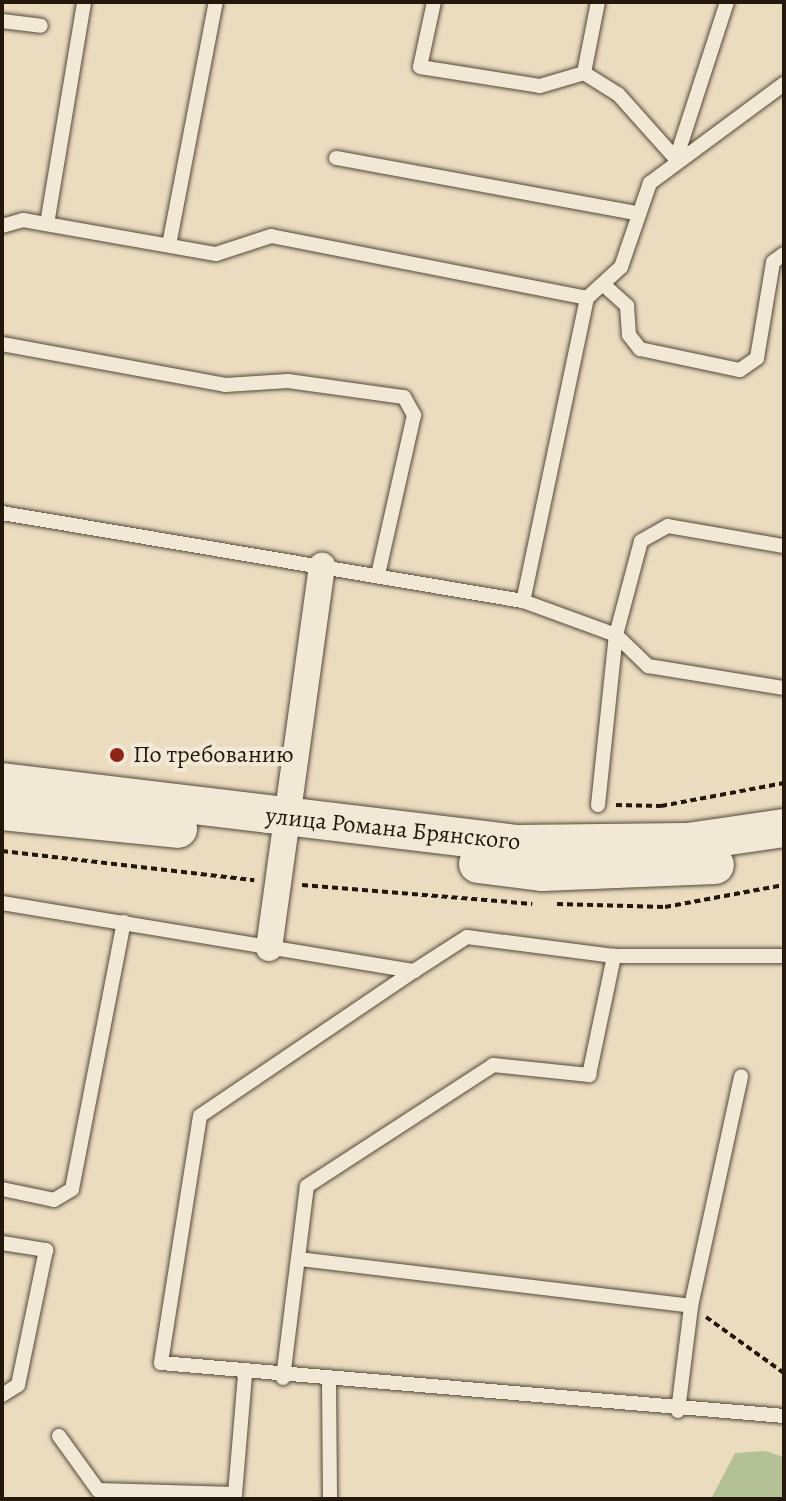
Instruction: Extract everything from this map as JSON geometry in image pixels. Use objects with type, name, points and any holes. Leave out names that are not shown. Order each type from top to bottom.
[{"type":"main road","name":"улица Романа Брянского","points":[[2,782],[542,872],[693,868],[784,855]]},
{"type":"main road","name":"улица Романа Брянского","points":[[2,811],[517,844],[688,842],[784,828]]},
{"type":"street","points":[[269,948],[283,827],[322,566]]},
{"type":"lane","points":[[47,224],[84,2]]},
{"type":"lane","points":[[169,245],[216,2]]},
{"type":"lane","points":[[434,2],[420,67],[540,86],[584,73],[618,94],[676,159]]},
{"type":"lane","points":[[584,73],[598,2]]},
{"type":"lane","points":[[676,159],[727,2]]},
{"type":"lane","points":[[2,21],[41,26]]},
{"type":"lane","points":[[523,601],[587,298],[605,286],[621,267],[637,213],[650,183],[676,159],[784,84]]},
{"type":"lane","points":[[336,158],[637,213]]},
{"type":"lane","points":[[2,226],[47,224],[216,254],[271,236],[587,298]]},
{"type":"lane","points":[[605,286],[627,306],[629,335],[640,349],[740,370],[757,358],[773,262],[784,254]]},
{"type":"lane","points":[[2,344],[225,385],[288,381],[404,397],[414,415],[378,575]]},
{"type":"lane","points":[[2,513],[523,601],[616,635],[648,666],[784,688]]},
{"type":"lane","points":[[598,805],[616,635],[641,541],[651,530],[668,526],[784,546]]},
{"type":"lane","points":[[2,903],[414,971]]},
{"type":"lane","points":[[2,1189],[54,1200],[72,1189],[124,922]]},
{"type":"lane","points":[[784,956],[614,956],[467,937],[414,971],[200,1116],[161,1363],[329,1382],[678,1411],[784,1416]]},
{"type":"lane","points":[[283,1378],[307,1186],[493,1065],[589,1075],[614,956]]},
{"type":"lane","points":[[678,1411],[691,1306],[741,1076]]},
{"type":"lane","points":[[2,1243],[46,1250],[18,1385],[2,1395]]},
{"type":"lane","points":[[299,1259],[691,1306]]},
{"type":"lane","points":[[59,1436],[98,1490],[235,1494],[245,1374]]},
{"type":"lane","points":[[329,1382],[330,1499]]},
{"type":"path","points":[[598,805],[661,806],[784,783]]},
{"type":"path","points":[[2,851],[444,902],[665,907],[784,885]]},
{"type":"path","points":[[691,1306],[784,1373]]},
{"type":"green space","points":[[765,1451],[784,1457],[784,1499],[711,1499],[735,1453]]},
{"type":"place","name":"По требованию","points":[[117,755]]}]
